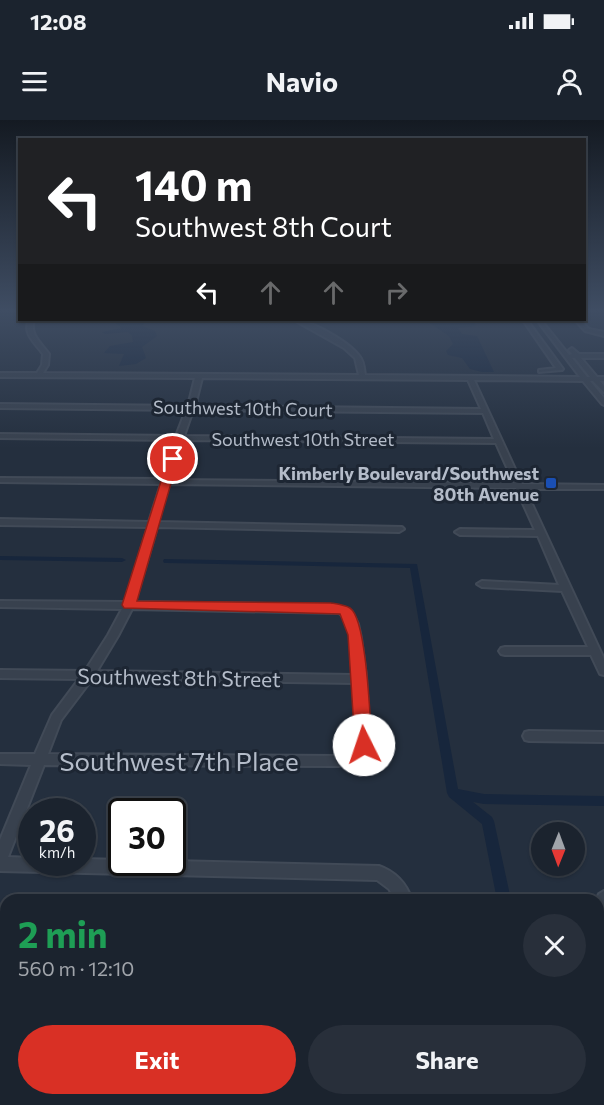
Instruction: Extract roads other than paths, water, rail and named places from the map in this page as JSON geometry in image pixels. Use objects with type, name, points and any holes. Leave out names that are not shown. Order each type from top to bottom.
[{"type":"street","points":[[39,375],[45,365],[46,356]]},
{"type":"street","points":[[356,356],[359,359],[362,377]]},
{"type":"street","points":[[520,371],[560,369],[551,356]]},
{"type":"street","points":[[567,356],[604,356]]},
{"type":"street","points":[[567,356],[604,403]]},
{"type":"street","points":[[576,356],[604,390]]},
{"type":"street","points":[[0,375],[604,379]]},
{"type":"street","points":[[0,858],[56,718],[88,676],[129,605],[199,376]]},
{"type":"street","points":[[470,378],[604,671]]},
{"type":"street","name":"Southwest 10th Court","points":[[0,406],[485,411]]},
{"type":"street","name":"Southwest 10th Street","points":[[0,436],[499,441]]},
{"type":"street","points":[[0,482],[604,489]]},
{"type":"street","points":[[0,522],[399,529]]},
{"type":"street","points":[[460,532],[541,533]]},
{"type":"street","points":[[482,584],[566,588]]},
{"type":"street","points":[[0,604],[345,610],[350,616],[355,635],[358,679]]},
{"type":"street","points":[[505,651],[595,651]]},
{"type":"street","name":"Southwest 8th Street","points":[[0,674],[358,679]]},
{"type":"street","name":"Southwest 7th Place","points":[[0,759],[338,761],[358,757],[364,745],[358,679]]},
{"type":"street","points":[[529,736],[604,737]]},
{"type":"street","points":[[0,864],[379,873],[393,881],[403,894]]},
{"type":"street","points":[[604,898],[604,906]]},
{"type":"water","points":[[123,356],[145,356],[146,358],[136,364],[119,366]]},
{"type":"water","points":[[453,356],[486,356],[494,372],[470,369],[462,358]]},
{"type":"waterway","points":[[0,558],[122,560]]},
{"type":"waterway","points":[[167,561],[414,566],[453,793],[488,821],[503,894]]},
{"type":"waterway","points":[[457,794],[484,799],[604,801]]},
{"type":"place","name":"Kimberly Boulevard/Southwest 80th Avenue","points":[[551,483]]}]
